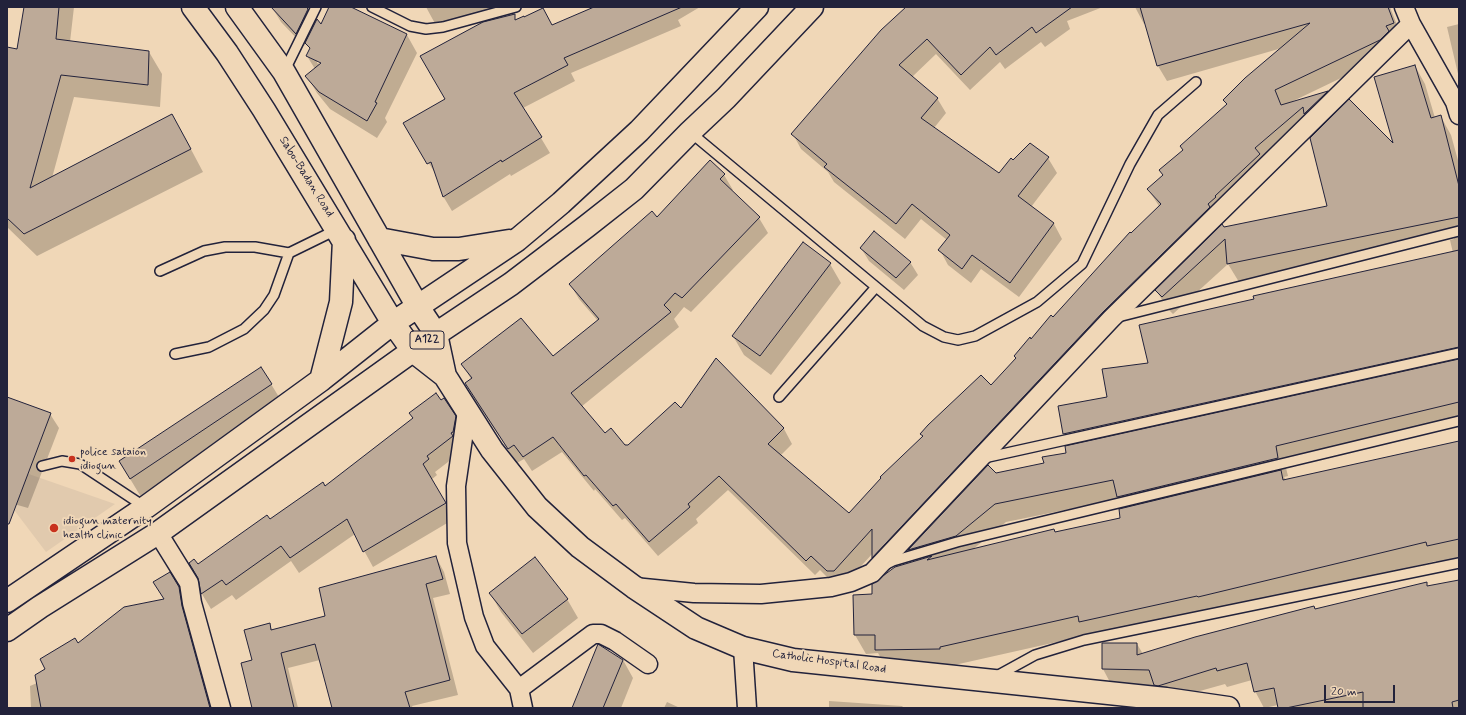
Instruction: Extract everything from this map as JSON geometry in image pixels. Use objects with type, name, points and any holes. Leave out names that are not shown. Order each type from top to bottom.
[{"type":"main road","name":"Sabo-Badan Road","points":[[193,7],[244,78],[337,228],[393,323],[412,350]]},
{"type":"main road","points":[[237,7],[284,72],[356,201],[418,307],[436,334]]},
{"type":"main road","name":"A122","points":[[7,602],[146,507],[321,380],[393,323],[517,240],[561,203],[639,131],[757,7]]},
{"type":"main road","name":"A122","points":[[7,630],[40,607],[158,533],[412,350],[511,284],[593,222],[634,189],[726,98],[812,7]]},
{"type":"main road","points":[[321,380],[341,302],[337,228],[356,201]]},
{"type":"main road","points":[[379,239],[433,249],[458,249],[517,240]]},
{"type":"main road","name":"Catholic Hospital Road","points":[[436,334],[445,376]]},
{"type":"main road","name":"Catholic Hospital Road","points":[[412,350],[445,376],[492,450],[537,507],[580,546],[634,588],[696,628],[743,648],[793,660],[988,680],[1200,706],[1228,708]]},
{"type":"street","points":[[1404,7],[1455,102],[1459,115]]},
{"type":"street","points":[[634,588],[694,593],[761,594],[831,587],[851,582],[872,573],[1111,319],[1412,24]]},
{"type":"street","points":[[468,411],[456,486],[457,543],[474,617],[485,646],[519,689],[523,708]]},
{"type":"street","points":[[158,533],[189,583],[192,603],[221,708]]},
{"type":"street","points":[[519,689],[593,634],[601,634],[615,641],[648,664]]},
{"type":"street","points":[[743,648],[747,708]]},
{"type":"lane","points":[[284,72],[316,7]]},
{"type":"lane","points":[[372,7],[410,26],[426,29],[442,27],[516,7]]},
{"type":"lane","points":[[690,132],[923,326],[944,337],[958,340],[975,336],[1037,302],[1082,264],[1130,164],[1158,115],[1196,82]]},
{"type":"lane","points":[[160,271],[204,251],[225,247],[256,247],[289,253],[337,228]]},
{"type":"lane","points":[[1111,319],[1459,231]]},
{"type":"lane","points":[[175,354],[210,347],[244,329],[264,310],[274,296],[289,253]]},
{"type":"lane","points":[[779,397],[876,287]]},
{"type":"lane","points":[[979,459],[1459,353]]},
{"type":"lane","points":[[872,573],[893,561],[957,542],[1459,421]]},
{"type":"lane","points":[[42,466],[62,461],[80,464],[146,507]]},
{"type":"lane","points":[[988,680],[1035,655],[1084,640],[1459,563]]},
{"type":"shaded area","name":"idiogun maternity health clinic","points":[[23,472],[115,504],[46,552],[8,502]]},
{"type":"building","points":[[24,7],[59,7],[56,39],[149,51],[148,85],[61,75],[30,188],[172,114],[191,149],[24,234],[7,218],[7,47],[17,49]]},
{"type":"building","points":[[271,7],[306,7],[308,9],[296,34]]},
{"type":"building","points":[[329,7],[351,7],[407,34],[375,102],[377,103],[367,121],[319,92],[305,76],[321,63],[306,56],[310,48],[305,43],[317,19],[321,24]]},
{"type":"building","points":[[594,7],[682,7],[564,58],[568,65],[514,93],[542,137],[502,162],[501,160],[443,197],[431,162],[427,164],[403,123],[445,99],[420,56],[483,22],[515,14],[515,20],[543,8],[552,25]]},
{"type":"building","points":[[906,7],[1072,7],[1036,33],[1032,27],[996,55],[990,47],[961,75],[927,39],[899,65],[938,98],[921,118],[999,173],[1011,158],[1013,160],[1030,143],[1049,157],[1018,196],[1054,223],[1010,283],[972,255],[962,269],[938,250],[950,235],[912,204],[896,224],[824,167],[827,164],[791,134],[881,30]]},
{"type":"building","points":[[1140,7],[1388,7],[1394,23],[1386,26],[1389,31],[1380,40],[1275,90],[1281,105],[1328,91],[1304,114],[1303,107],[1255,148],[1260,154],[1215,196],[1216,197],[1208,204],[1210,207],[1103,312],[872,558],[872,529],[834,571],[827,571],[811,556],[806,561],[719,476],[688,504],[690,507],[649,542],[616,504],[613,506],[586,475],[584,476],[553,437],[523,457],[514,445],[508,449],[465,383],[472,378],[461,364],[521,318],[553,356],[599,319],[569,284],[652,211],[657,217],[710,160],[725,174],[720,179],[760,217],[682,298],[675,293],[664,305],[671,312],[571,393],[605,433],[611,428],[625,445],[628,445],[675,402],[681,408],[716,358],[784,428],[768,444],[849,513],[881,478],[880,477],[923,436],[920,434],[928,425],[981,375],[991,385],[1016,358],[1014,356],[1030,337],[1031,339],[1051,315],[1053,317],[1130,232],[1131,233],[1161,204],[1147,189],[1163,175],[1159,170],[1183,150],[1180,146],[1227,104],[1223,100],[1245,78],[1310,23],[1157,66]]},
{"type":"building","points":[[1415,65],[1431,118],[1441,115],[1459,186],[1459,217],[1227,264],[1225,239],[1162,297],[1155,290],[1222,224],[1224,227],[1327,206],[1310,138],[1349,99],[1393,143],[1374,77]]},
{"type":"building","points":[[874,231],[911,262],[896,278],[860,248]]},
{"type":"building","points":[[803,242],[831,263],[760,356],[732,336]]},
{"type":"building","points":[[1459,250],[1459,347],[1063,434],[1058,406],[1107,397],[1102,369],[1148,363],[1139,325],[1254,299],[1253,296]]},
{"type":"building","points":[[1459,359],[1459,402],[1276,446],[1278,458],[1117,497],[1113,480],[995,504],[956,536],[908,550],[988,465],[996,473],[1044,463],[1042,457],[1066,453],[1065,446]]},
{"type":"building","points":[[261,367],[272,384],[130,479],[119,461]]},
{"type":"building","points":[[436,393],[441,400],[444,398],[456,416],[453,432],[451,433],[453,436],[427,456],[429,459],[423,464],[446,503],[363,552],[347,519],[290,558],[281,546],[226,585],[222,580],[201,594],[198,578],[189,563],[194,559],[198,564],[267,515],[270,519],[323,482],[325,486],[413,418],[409,413]]},
{"type":"building","points":[[7,397],[51,413],[9,524],[7,524]]},
{"type":"building","points":[[1459,441],[1459,539],[1427,546],[1426,542],[1198,597],[1079,622],[1078,616],[940,647],[940,649],[875,650],[875,635],[854,635],[853,595],[872,594],[872,584],[895,567],[932,556],[927,560],[1054,529],[1055,532],[1120,518],[1119,509],[1281,470],[1283,480]]},
{"type":"building","points":[[436,556],[443,579],[426,584],[450,680],[405,692],[410,708],[332,708],[315,644],[281,653],[294,708],[252,708],[241,663],[252,660],[244,630],[270,623],[271,630],[325,616],[319,588]]},
{"type":"building","points":[[535,557],[568,599],[522,634],[489,593]]},
{"type":"building","points":[[170,572],[179,587],[182,606],[210,708],[41,708],[35,675],[45,669],[40,659],[75,638],[78,643],[124,607],[164,599],[153,582]]},
{"type":"building","points":[[1459,580],[1459,700],[1452,702],[1453,708],[1363,708],[1363,692],[1286,708],[1278,708],[1274,688],[1254,692],[1247,663],[1217,671],[1216,668],[1158,686],[1154,685],[1149,670],[1102,669],[1102,643],[1137,643],[1137,655],[1195,637],[1314,606],[1315,609],[1427,582],[1427,586]]},
{"type":"building","points":[[598,644],[623,660],[603,708],[572,708]]},
{"type":"place","name":"police sataion idiogun","points":[[72,459]]},
{"type":"place","name":"idiogun maternity health clinic","points":[[54,528]]}]
